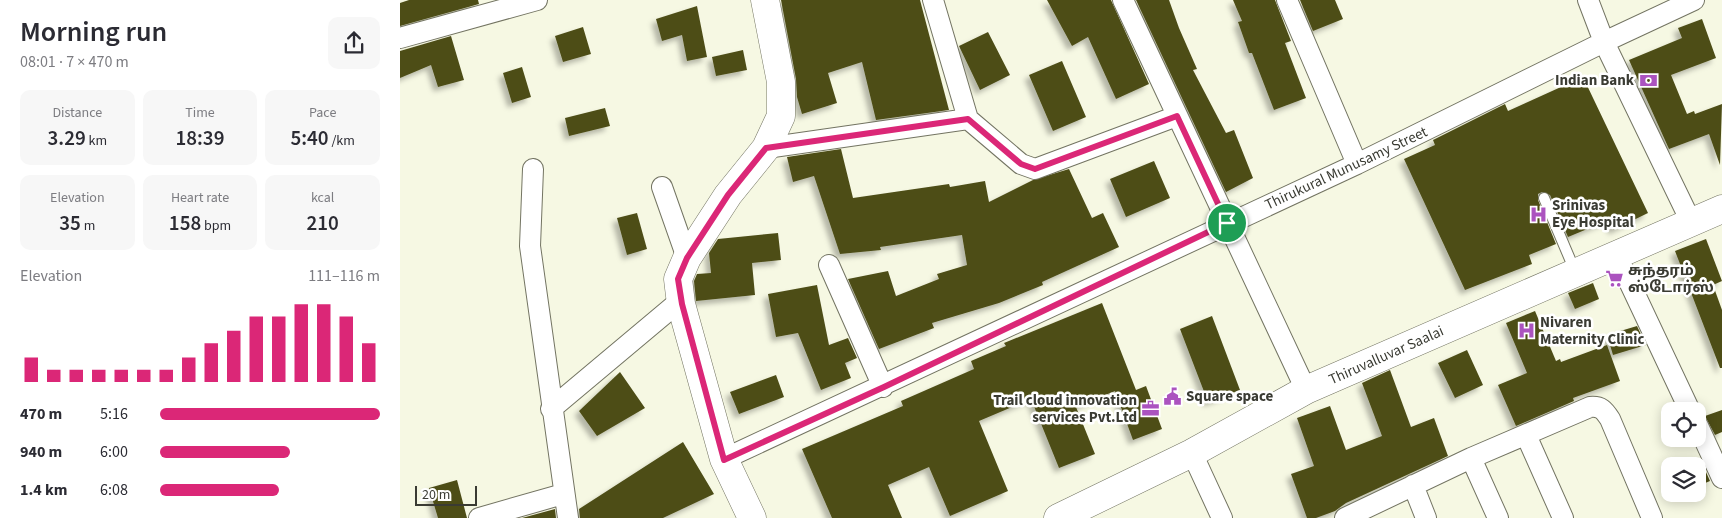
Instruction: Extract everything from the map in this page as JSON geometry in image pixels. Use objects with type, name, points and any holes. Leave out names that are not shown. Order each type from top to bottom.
[{"type":"street","points":[[400,38],[537,0]]},
{"type":"street","points":[[752,518],[724,460],[681,300],[678,279],[687,258],[728,195],[766,148],[781,116],[781,82],[765,0]]},
{"type":"street","points":[[933,0],[968,119],[1021,164],[1035,169],[1177,116]]},
{"type":"street","points":[[1123,0],[1306,390]]},
{"type":"street","points":[[1287,0],[1357,164]]},
{"type":"street","points":[[1588,0],[1604,42],[1692,224]]},
{"type":"street","name":"Thirukural Munusamy Street","points":[[724,460],[884,387],[1227,223],[1357,164],[1604,42],[1694,0]]},
{"type":"street","points":[[766,148],[968,119]]},
{"type":"street","points":[[533,169],[530,246],[562,494],[568,518]]},
{"type":"street","points":[[662,187],[687,258]]},
{"type":"street","name":"Thiruvalluvar Saalai","points":[[1058,518],[1192,453],[1306,390],[1616,254],[1692,224],[1722,209]]},
{"type":"street","points":[[1616,254],[1686,402]]},
{"type":"street","points":[[829,265],[884,387]]},
{"type":"street","points":[[552,409],[681,300]]},
{"type":"street","points":[[1345,518],[1471,458],[1590,407],[1603,409],[1610,419],[1652,518]]},
{"type":"street","points":[[1526,435],[1563,518]]},
{"type":"street","points":[[1706,443],[1722,478]]},
{"type":"street","points":[[1192,453],[1222,518]]},
{"type":"street","points":[[1471,458],[1498,518]]},
{"type":"street","points":[[1412,485],[1426,518]]},
{"type":"street","points":[[479,518],[562,494]]},
{"type":"lane","points":[[1544,198],[1575,272]]},
{"type":"building","points":[[409,0],[478,0],[479,4],[400,26],[400,3]]},
{"type":"building","points":[[781,0],[920,0],[949,110],[876,120],[862,62],[828,73],[837,103],[802,114],[797,97],[796,79]]},
{"type":"building","points":[[1047,0],[1111,0],[1149,84],[1116,99],[1088,37],[1072,46]]},
{"type":"building","points":[[1136,0],[1169,0],[1197,69],[1193,70],[1226,133],[1234,130],[1253,178],[1226,192]]},
{"type":"building","points":[[1233,0],[1275,0],[1291,41],[1285,43],[1306,98],[1274,110],[1252,53],[1249,53],[1238,22],[1242,21]]},
{"type":"building","points":[[1300,0],[1335,0],[1343,19],[1313,31]]},
{"type":"building","points":[[697,6],[707,57],[687,61],[682,35],[662,41],[656,19]]},
{"type":"building","points":[[1702,19],[1716,58],[1671,75],[1687,114],[1694,111],[1695,114],[1722,104],[1720,165],[1709,134],[1669,149],[1629,60],[1682,38],[1678,28]]},
{"type":"building","points":[[583,27],[591,54],[563,62],[555,36]]},
{"type":"building","points":[[988,32],[1010,75],[980,90],[959,46]]},
{"type":"building","points":[[451,36],[464,80],[438,87],[431,65],[400,78],[400,51]]},
{"type":"building","points":[[743,50],[747,70],[716,76],[712,57]]},
{"type":"building","points":[[1062,61],[1086,117],[1053,131],[1029,75]]},
{"type":"building","points":[[522,67],[531,97],[512,103],[503,73]]},
{"type":"building","points":[[1583,77],[1648,213],[1613,230],[1609,220],[1568,237],[1550,195],[1542,192],[1538,194],[1538,200],[1556,244],[1529,255],[1532,264],[1465,290],[1404,159],[1435,145],[1433,140],[1505,104],[1508,111]]},
{"type":"building","points":[[605,108],[610,126],[569,136],[565,118]]},
{"type":"building","points":[[841,149],[853,198],[949,184],[950,187],[985,181],[989,202],[1033,180],[1069,169],[1092,218],[1103,213],[1119,247],[1042,282],[1043,285],[999,303],[932,323],[934,328],[879,349],[848,279],[888,271],[896,296],[939,279],[937,274],[967,265],[962,235],[880,247],[881,250],[840,254],[814,176],[793,182],[787,157]]},
{"type":"building","points":[[1154,161],[1170,198],[1126,217],[1110,179]]},
{"type":"building","points":[[637,213],[647,249],[627,255],[617,218]]},
{"type":"building","points":[[778,233],[781,260],[752,263],[755,295],[696,301],[694,281],[697,274],[711,273],[709,253],[718,239]]},
{"type":"building","points":[[1706,239],[1722,281],[1713,285],[1722,310],[1722,368],[1720,368],[1675,251]]},
{"type":"building","points":[[1593,283],[1599,299],[1575,309],[1568,293]]},
{"type":"building","points":[[817,285],[829,345],[848,338],[857,358],[845,363],[851,378],[821,390],[798,333],[776,337],[768,294]]},
{"type":"building","points":[[1102,303],[1136,390],[1146,386],[1162,429],[1133,440],[1115,391],[1076,407],[1095,454],[1059,468],[1031,399],[979,421],[1008,491],[950,516],[929,467],[888,485],[902,518],[832,518],[802,449],[903,406],[901,401],[974,369],[971,361],[1006,346],[1004,343]]},
{"type":"building","points":[[1535,311],[1556,361],[1560,359],[1561,362],[1607,345],[1620,381],[1573,398],[1574,401],[1516,426],[1498,385],[1527,373],[1506,323]]},
{"type":"building","points":[[1212,316],[1240,390],[1208,402],[1180,329]]},
{"type":"building","points":[[1637,326],[1646,345],[1613,355],[1607,335]]},
{"type":"building","points":[[1467,350],[1483,385],[1455,398],[1438,363]]},
{"type":"building","points":[[1390,370],[1411,427],[1434,418],[1448,456],[1346,503],[1335,511],[1316,518],[1307,518],[1291,474],[1314,466],[1297,418],[1330,406],[1346,450],[1382,436],[1362,383]]},
{"type":"building","points":[[620,372],[645,408],[597,436],[579,411]]},
{"type":"building","points":[[776,375],[784,397],[739,414],[730,392]]},
{"type":"building","points":[[1722,410],[1722,432],[1715,435],[1706,416]]},
{"type":"building","points":[[683,442],[714,494],[663,518],[580,518],[579,509]]},
{"type":"building","points":[[1706,472],[1710,481],[1706,483]]},
{"type":"building","points":[[457,480],[467,518],[438,518],[429,488]]},
{"type":"building","points":[[555,509],[556,518],[522,518]]},
{"type":"place","name":"Indian Bank","points":[[1648,80]]},
{"type":"place","name":"Srinivas Eye Hospital","points":[[1538,214]]},
{"type":"place","name":"சுந்தரம் ஸ்டோர்ஸ்","points":[[1614,279]]},
{"type":"place","name":"Nivaren Maternity Clinic","points":[[1526,331]]},
{"type":"place","name":"Square space","points":[[1172,396]]},
{"type":"place","name":"Trail cloud innovation services Pvt.Ltd","points":[[1151,409]]},
{"type":"route","points":[[1177,116],[1227,223],[884,387],[724,460],[682,304],[678,279],[687,258],[728,195],[766,148],[968,119],[1021,164],[1035,169],[1177,116]]}]
